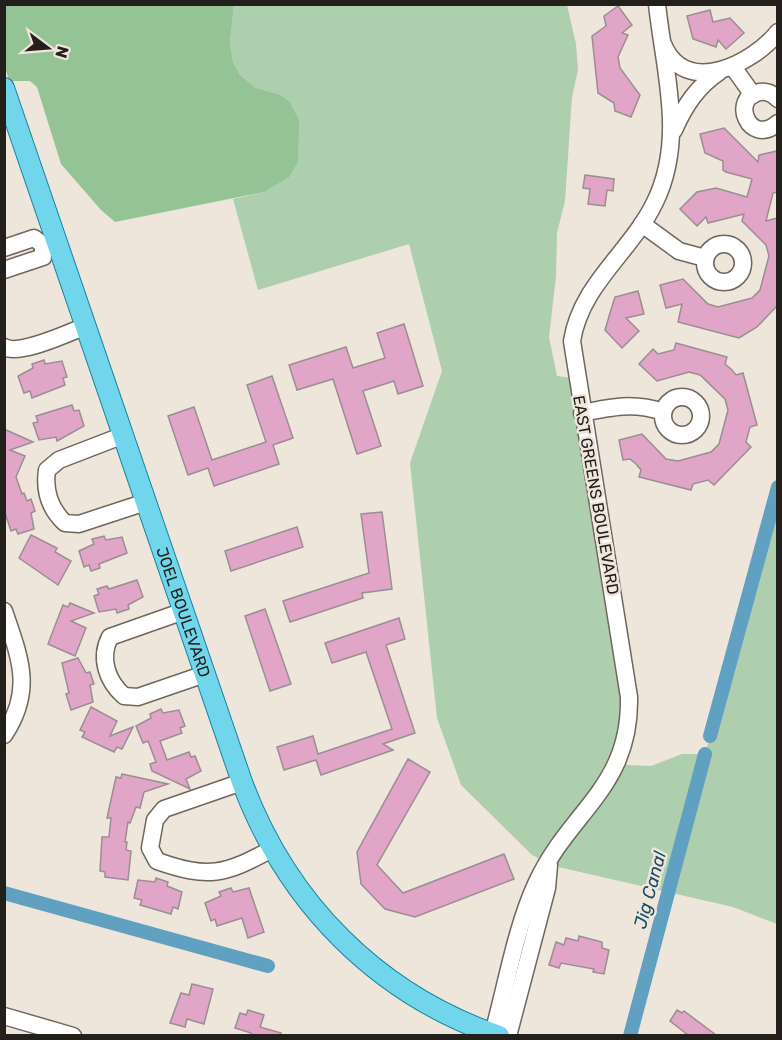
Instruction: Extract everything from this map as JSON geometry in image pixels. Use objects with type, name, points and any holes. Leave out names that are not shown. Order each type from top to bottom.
[{"type":"main road","name":"JOEL BOULEVARD","points":[[4,88],[50,243],[86,326],[242,782],[272,849],[316,912],[372,967],[424,1003],[500,1035]]},
{"type":"street","name":"EAST GREENS BOULEVARD","points":[[500,1035],[535,885],[549,860],[609,779],[625,745],[629,723],[627,686],[573,357],[574,326],[594,286],[642,224],[662,184],[672,133],[673,112],[657,4]]},
{"type":"street","name":"EAST GREENS BOULEVARD","points":[[672,133],[682,112],[697,90],[762,49],[777,32]]},
{"type":"street","points":[[661,38],[670,56],[685,67],[726,70],[753,94]]},
{"type":"street","points":[[777,99],[764,92],[753,94],[748,99],[744,111],[748,124],[760,130],[766,130],[777,123]]},
{"type":"street","points":[[642,224],[679,251],[705,258]]},
{"type":"street","points":[[4,248],[34,238],[50,243],[43,257],[4,270]]},
{"type":"street","points":[[4,347],[9,350],[26,348],[86,326]]},
{"type":"street","points":[[582,413],[625,404],[647,406],[663,412]]},
{"type":"street","points":[[124,435],[59,460],[47,470],[45,485],[54,514],[65,523],[79,524],[146,502]]},
{"type":"street","points":[[184,610],[110,638],[103,650],[105,663],[114,687],[124,696],[138,697],[205,675]]},
{"type":"street","points":[[4,612],[19,656],[23,679],[20,705],[4,735]]},
{"type":"street","points":[[242,782],[164,809],[155,820],[150,848],[157,861],[201,873],[215,874],[272,849]]},
{"type":"street","points":[[4,1016],[73,1035]]},
{"type":"green space","points":[[4,5],[234,5],[230,42],[233,62],[240,75],[256,88],[278,94],[289,101],[299,120],[298,162],[289,177],[264,192],[115,222],[101,210],[61,164],[37,87],[30,81],[9,81],[5,67]]},
{"type":"green space","points":[[234,5],[567,5],[576,44],[578,70],[572,97],[565,201],[557,233],[556,277],[549,337],[557,376],[573,378],[634,712],[624,760],[627,765],[651,766],[682,754],[705,754],[777,504],[777,924],[733,907],[554,866],[532,855],[461,785],[437,718],[410,463],[442,371],[409,244],[258,290],[233,199],[264,192],[278,94],[256,88],[240,75],[233,62],[230,42]]},
{"type":"building","points":[[618,6],[632,25],[622,33],[628,35],[618,57],[620,68],[640,95],[631,117],[615,111],[614,103],[598,93],[592,36],[606,26],[604,16]]},
{"type":"building","points":[[710,10],[713,22],[730,18],[744,33],[726,49],[718,40],[716,47],[693,39],[687,16]]},
{"type":"building","points":[[724,128],[758,162],[759,155],[777,151],[777,192],[773,193],[766,221],[777,218],[777,306],[757,327],[739,338],[678,322],[682,304],[666,308],[660,285],[683,279],[708,304],[718,307],[752,298],[760,290],[769,256],[766,245],[742,221],[744,214],[708,223],[706,217],[697,226],[680,209],[697,192],[716,188],[747,197],[752,179],[726,172],[723,170],[723,161],[705,153],[700,134]]},
{"type":"building","points":[[585,175],[614,179],[613,191],[607,190],[605,206],[588,204],[590,189],[583,188]]},
{"type":"building","points":[[638,291],[644,314],[626,318],[639,331],[622,348],[605,330],[615,297]]},
{"type":"building","points":[[404,324],[423,386],[398,394],[394,381],[363,391],[381,446],[357,454],[333,379],[297,390],[289,365],[346,347],[353,368],[385,358],[377,333]]},
{"type":"building","points":[[676,343],[727,357],[725,364],[736,375],[743,373],[757,425],[750,427],[746,442],[751,447],[714,485],[708,480],[693,484],[691,490],[639,477],[641,470],[636,464],[630,459],[623,460],[619,440],[642,434],[666,459],[678,461],[711,452],[719,444],[728,410],[725,399],[700,375],[689,372],[657,381],[639,364],[653,349],[658,354],[674,350]]},
{"type":"building","points":[[44,360],[45,364],[62,361],[67,377],[63,378],[65,385],[32,398],[30,391],[24,393],[18,376],[33,368],[32,364]]},
{"type":"building","points":[[272,376],[293,438],[273,445],[279,464],[214,486],[208,468],[188,475],[168,416],[194,407],[212,460],[266,442],[247,385]]},
{"type":"building","points":[[72,405],[74,411],[79,410],[84,426],[57,441],[56,437],[39,440],[33,423],[38,422],[36,416]]},
{"type":"building","points":[[4,429],[33,442],[10,450],[25,456],[16,477],[22,494],[24,493],[27,501],[31,499],[35,511],[31,513],[34,529],[18,534],[16,529],[11,531],[4,510]]},
{"type":"building","points":[[382,512],[392,589],[362,593],[363,598],[290,622],[283,601],[369,573],[361,514]]},
{"type":"building","points":[[297,527],[303,547],[231,571],[225,551]]},
{"type":"building","points":[[31,535],[57,548],[55,552],[71,561],[58,585],[19,558]]},
{"type":"building","points":[[104,536],[106,540],[122,537],[127,553],[99,564],[100,568],[91,571],[89,565],[84,567],[79,551],[94,544],[92,539]]},
{"type":"building","points":[[137,580],[143,597],[128,605],[129,609],[117,613],[116,609],[99,612],[94,596],[99,594],[97,589],[107,586],[109,589]]},
{"type":"building","points":[[70,603],[94,613],[71,621],[86,628],[75,656],[48,644],[63,605],[68,607]]},
{"type":"building","points":[[265,609],[291,684],[270,691],[245,616]]},
{"type":"building","points":[[399,618],[405,639],[386,645],[415,733],[383,744],[393,750],[321,775],[316,760],[284,770],[277,747],[313,736],[318,754],[392,729],[366,652],[332,663],[325,643]]},
{"type":"building","points":[[78,658],[86,673],[90,672],[94,684],[90,685],[93,702],[71,710],[66,694],[69,693],[62,663]]},
{"type":"building","points":[[91,707],[117,721],[110,736],[133,727],[122,749],[117,747],[114,752],[82,737],[85,732],[80,730]]},
{"type":"building","points":[[161,709],[163,713],[179,710],[185,726],[180,728],[182,733],[160,741],[167,760],[189,752],[191,757],[195,756],[201,771],[186,779],[190,789],[152,771],[150,764],[156,762],[148,741],[143,743],[136,726],[151,718],[150,714]]},
{"type":"building","points":[[408,759],[430,772],[377,865],[403,893],[504,854],[514,879],[415,917],[385,909],[361,884],[357,852]]},
{"type":"building","points":[[122,774],[168,784],[144,792],[140,808],[136,807],[130,823],[128,822],[125,842],[127,842],[126,850],[131,851],[128,880],[105,877],[105,872],[100,871],[102,837],[109,837],[111,818],[107,818],[116,777],[121,778]]},
{"type":"building","points":[[156,878],[168,882],[167,886],[182,892],[178,909],[173,907],[171,914],[140,905],[142,900],[134,898],[138,880],[155,882]]},
{"type":"building","points":[[231,888],[233,892],[249,888],[264,932],[248,938],[242,918],[217,926],[215,919],[211,921],[205,903],[221,896],[219,892]]},
{"type":"building","points":[[579,936],[602,942],[602,948],[609,950],[604,974],[593,972],[594,969],[561,963],[559,968],[549,965],[556,942],[564,945],[566,938],[578,941]]},
{"type":"building","points":[[192,984],[213,989],[204,1024],[187,1019],[185,1027],[170,1023],[181,993],[189,995]]},
{"type":"building","points":[[248,1010],[264,1015],[260,1027],[281,1033],[280,1035],[251,1035],[251,1033],[235,1028],[240,1013],[246,1015]]},
{"type":"building","points":[[677,1010],[682,1013],[684,1011],[716,1035],[688,1035],[670,1021]]},
{"type":"waterway","name":"Jig Canal","points":[[710,736],[778,487]]},
{"type":"waterway","name":"Jig Canal","points":[[630,1036],[705,754]]},
{"type":"waterway","points":[[4,893],[268,966]]}]
